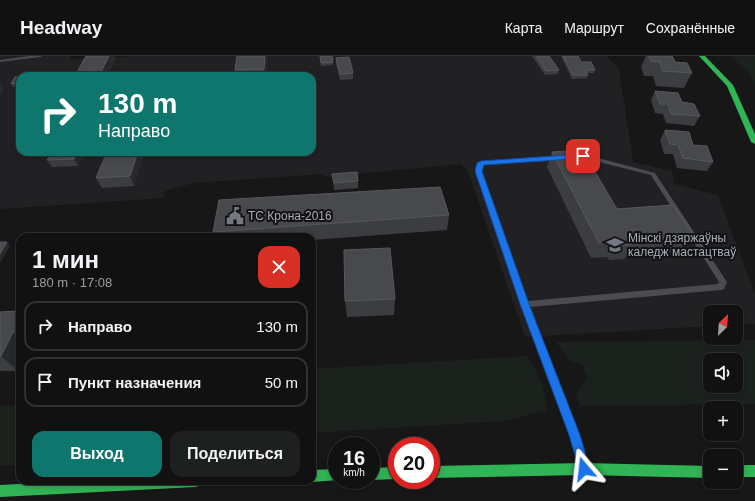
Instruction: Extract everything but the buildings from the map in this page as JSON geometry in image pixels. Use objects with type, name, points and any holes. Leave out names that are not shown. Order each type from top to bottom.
[{"type":"street","points":[[702,56],[730,85],[755,142]]},
{"type":"street","points":[[440,472],[584,469],[703,472]]},
{"type":"street","points":[[743,471],[755,471]]},
{"type":"street","points":[[316,476],[328,475]]},
{"type":"street","points":[[0,491],[118,485]]},
{"type":"lane","points":[[0,61],[40,56]]},
{"type":"lane","points":[[525,304],[721,287],[723,282],[653,174],[583,156],[481,163],[479,171],[525,304],[575,435],[584,469]]},
{"type":"shaded area","points":[[0,56],[71,56],[70,59],[135,56],[606,56],[619,69],[633,162],[672,171],[674,184],[718,195],[755,295],[755,324],[743,325],[743,305],[703,305],[703,326],[525,337],[468,171],[460,164],[326,177],[324,174],[193,183],[165,191],[164,198],[0,209]]},
{"type":"shaded area","points":[[730,56],[755,56],[755,85],[749,73]]},
{"type":"shaded area","points":[[743,340],[755,340],[755,404],[743,404],[743,401],[703,401],[703,405],[580,406],[576,394],[587,378],[582,365],[569,360],[556,342],[703,341],[703,345],[743,345]]},
{"type":"shaded area","points":[[528,356],[543,384],[547,411],[503,421],[316,433],[316,369]]},
{"type":"shaded area","points":[[16,404],[16,465],[0,466],[0,406]]},
{"type":"traffic: fast","points":[[702,56],[730,85],[755,142]]},
{"type":"traffic: fast","points":[[440,472],[584,469],[703,472]]},
{"type":"traffic: fast","points":[[743,471],[755,471]]},
{"type":"traffic: fast","points":[[380,474],[388,473]]},
{"type":"traffic: fast","points":[[316,476],[328,475]]},
{"type":"traffic: fast","points":[[0,491],[118,485]]},
{"type":"place","name":"ТС Крона-2016","points":[[235,216]]},
{"type":"place","name":"Мінскі дзяржаўны каледж мастацтваў","points":[[615,245]]},
{"type":"route","points":[[583,156],[481,163],[479,171],[525,304],[575,435],[584,469]]}]
